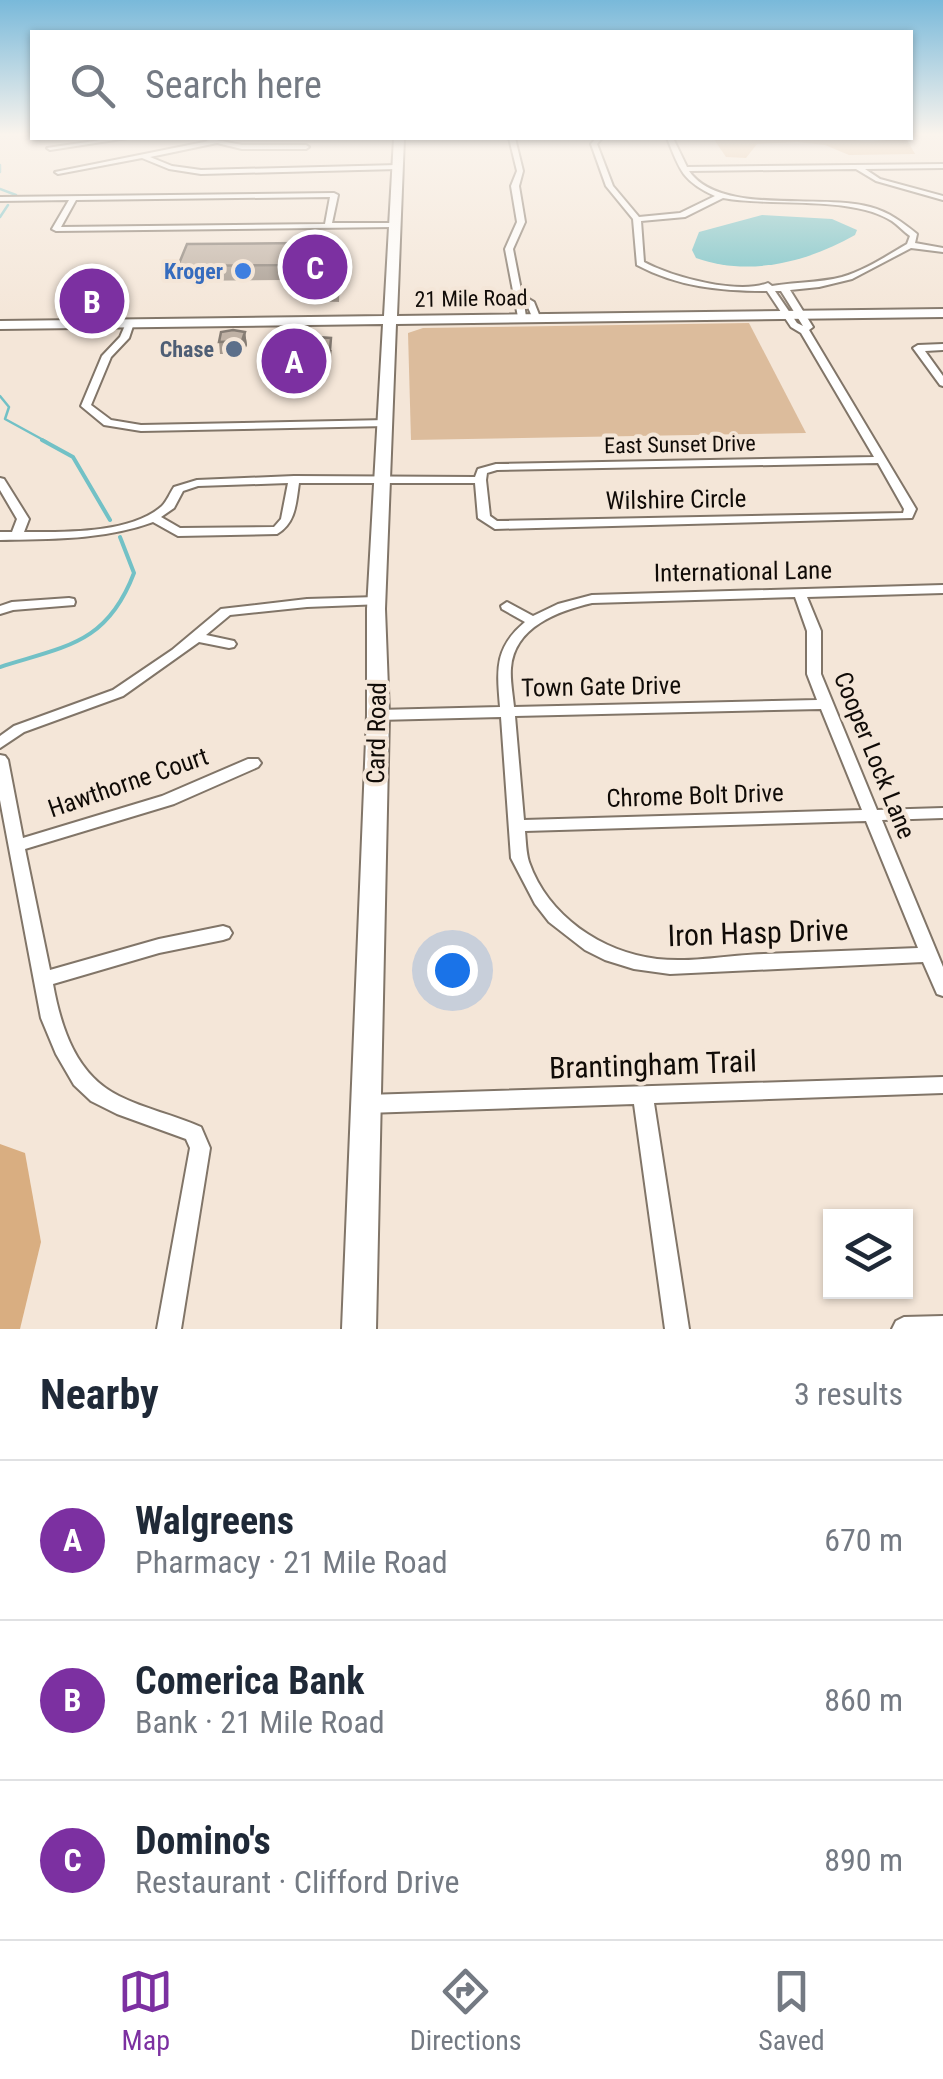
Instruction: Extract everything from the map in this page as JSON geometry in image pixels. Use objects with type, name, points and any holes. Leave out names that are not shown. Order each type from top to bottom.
[{"type":"street","points":[[0,199],[242,196]]},
{"type":"street","points":[[328,226],[334,196]]},
{"type":"street","name":"Card Road","points":[[358,1329],[378,715],[377,605],[386,477],[395,196]]},
{"type":"street","points":[[517,196],[521,222],[509,248],[517,296],[529,317]]},
{"type":"street","points":[[618,196],[637,219],[640,263],[668,278],[710,285],[782,286],[842,280],[910,245],[943,250]]},
{"type":"street","points":[[637,219],[682,215],[722,196]]},
{"type":"street","points":[[736,196],[854,206],[906,226],[914,236],[910,245]]},
{"type":"street","points":[[74,198],[56,229],[394,225]]},
{"type":"street","points":[[657,283],[668,278]]},
{"type":"street","points":[[768,286],[805,331],[881,460]]},
{"type":"street","points":[[782,286],[794,315]]},
{"type":"street","name":"21 Mile Road","points":[[0,326],[943,313]]},
{"type":"street","points":[[130,323],[124,338],[107,356],[86,406],[94,416],[112,424],[141,428],[387,423]]},
{"type":"street","points":[[943,347],[918,348],[943,382]]},
{"type":"street","name":"East Sunset Drive","points":[[154,518],[174,504],[178,489],[183,486],[294,479],[481,476],[496,467],[881,460]]},
{"type":"street","name":"Wilshire Circle","points":[[481,476],[484,518],[495,525],[910,514],[881,460]]},
{"type":"street","points":[[0,536],[94,532],[154,518],[166,529],[178,532],[278,530],[287,520],[294,479]]},
{"type":"street","points":[[0,481],[22,516],[17,535]]},
{"type":"street","name":"International Lane","points":[[540,617],[577,602],[613,596],[943,588]]},
{"type":"street","name":"Cooper Lock Lane","points":[[799,592],[814,632],[814,674],[943,989]]},
{"type":"street","points":[[0,610],[69,602]]},
{"type":"street","points":[[0,744],[19,729],[118,693],[219,616],[236,608],[288,606],[305,610],[377,605]]},
{"type":"street","points":[[507,606],[540,617]]},
{"type":"street","points":[[519,826],[506,656],[520,631],[540,617]]},
{"type":"street","points":[[196,637],[228,644]]},
{"type":"street","name":"Town Gate Drive","points":[[378,715],[825,704]]},
{"type":"street","points":[[0,760],[50,1018],[86,1084],[142,1116],[194,1133],[200,1148],[169,1329]]},
{"type":"street","name":"Hawthorne Court","points":[[18,845],[168,800],[253,764]]},
{"type":"street","name":"Chrome Bolt Drive","points":[[519,826],[943,813]]},
{"type":"street","name":"Iron Hasp Drive","points":[[519,826],[519,858],[528,885],[570,934],[609,954],[658,966],[928,955]]},
{"type":"street","points":[[45,979],[159,946],[222,933]]},
{"type":"street","name":"Brantingham Trail","points":[[365,1104],[943,1085]]},
{"type":"street","points":[[643,1096],[677,1329]]},
{"type":"street","points":[[904,1329],[943,1327]]},
{"type":"shaded area","points":[[749,323],[806,433],[411,440],[408,333],[423,328]]},
{"type":"shaded area","points":[[0,1144],[25,1153],[41,1242],[20,1329],[0,1329]]},
{"type":"water","points":[[762,215],[832,219],[857,230],[837,245],[778,264],[737,266],[696,258],[692,250],[699,232]]},
{"type":"building","points":[[302,243],[305,255],[281,265],[178,266],[187,244]]},
{"type":"building","points":[[315,274],[340,274],[338,290],[312,289]]},
{"type":"building","points":[[221,332],[245,332],[242,341],[219,342]]},
{"type":"building","points":[[286,335],[331,338],[330,350],[283,351]]},
{"type":"waterway","points":[[0,217],[8,205]]},
{"type":"waterway","points":[[0,396],[9,407],[5,419],[47,442]]},
{"type":"waterway","points":[[42,440],[73,457],[110,520]]},
{"type":"waterway","points":[[0,667],[82,639],[111,615],[134,573],[120,537]]},
{"type":"place","name":"Domino's","points":[[315,267]]},
{"type":"place","name":"Kroger","points":[[243,271]]},
{"type":"place","name":"Comerica Bank","points":[[92,301]]},
{"type":"place","name":"Chase","points":[[234,349]]},
{"type":"place","name":"Walgreens","points":[[294,361]]}]
